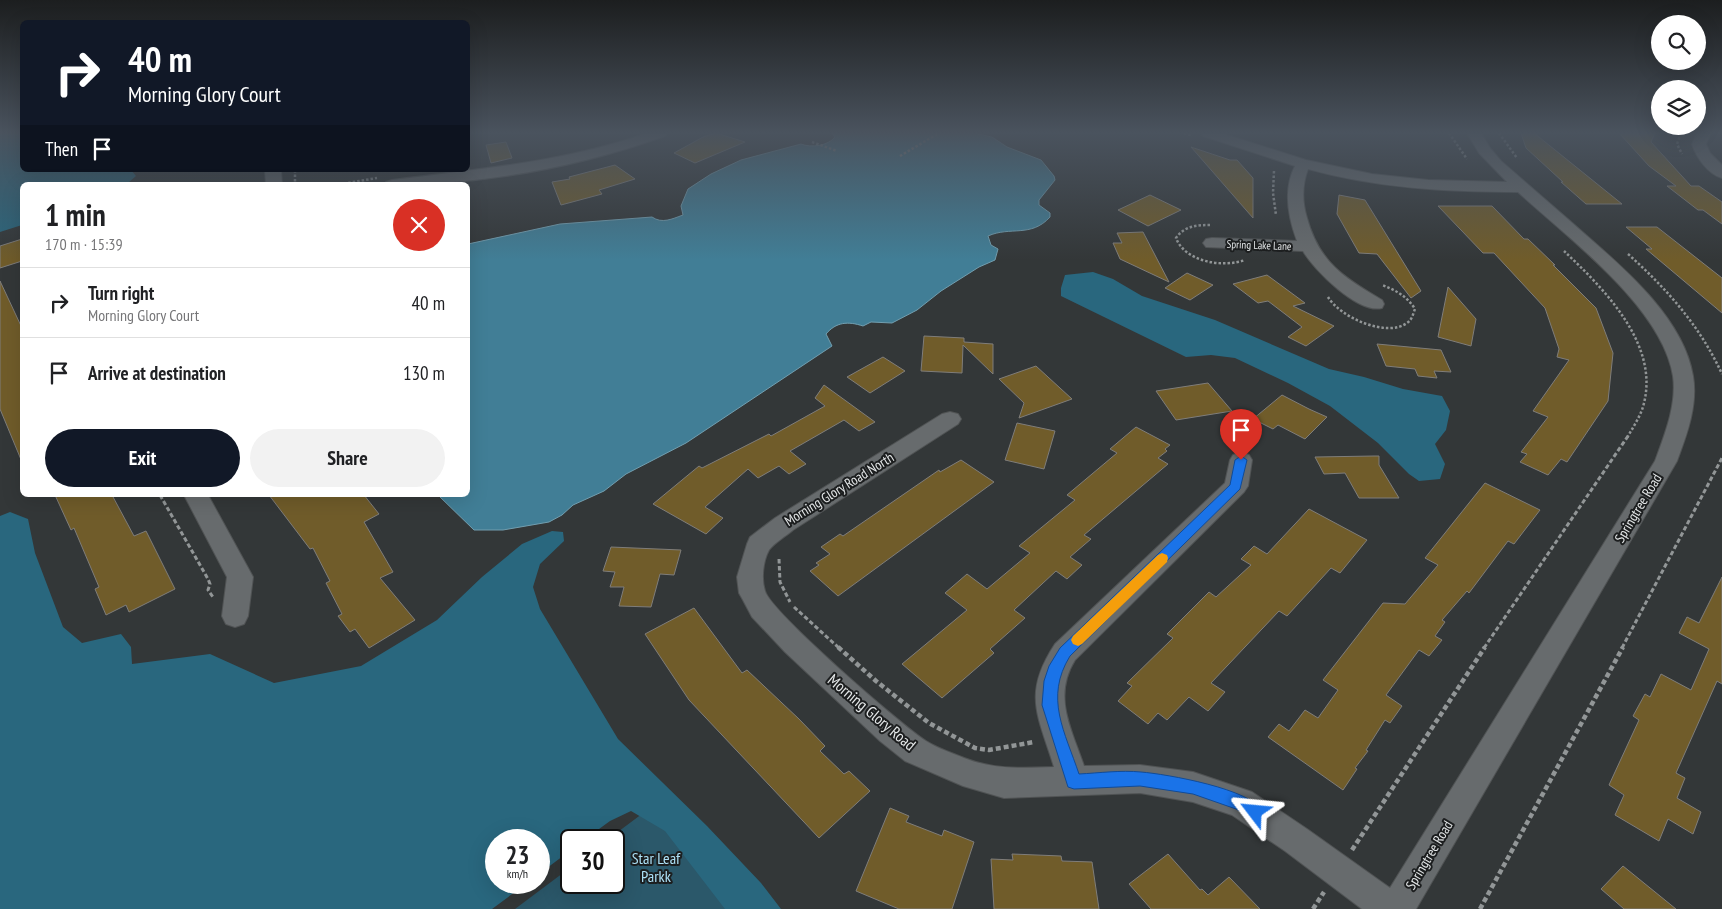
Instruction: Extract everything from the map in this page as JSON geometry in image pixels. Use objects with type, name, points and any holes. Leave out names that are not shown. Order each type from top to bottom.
[{"type":"street","points":[[413,182],[460,175]]},
{"type":"street","points":[[1298,175],[1294,184],[1294,200],[1301,232],[1311,255],[1343,286],[1375,304]]},
{"type":"street","points":[[1361,175],[1395,182],[1449,187],[1522,187]]},
{"type":"street","name":"Springtree Road","points":[[1397,909],[1666,461],[1676,434],[1682,403],[1683,376],[1677,355],[1650,309],[1620,275],[1509,175]]},
{"type":"street","name":"Spring Lake Lane","points":[[1212,243],[1307,246]]},
{"type":"street","name":"Morning Glory Road North","points":[[750,577],[759,544],[784,524],[950,419]]},
{"type":"street","points":[[1074,781],[1049,705],[1051,681],[1056,666],[1065,652],[1236,486],[1241,460]]},
{"type":"street","points":[[197,497],[240,577],[235,616]]},
{"type":"street","name":"Morning Glory Road","points":[[750,577],[752,593],[761,609],[778,627],[890,732],[916,750],[963,772],[1004,783],[1140,779],[1193,787],[1241,803],[1296,840],[1390,909]]},
{"type":"path","points":[[1484,175],[1496,187]]},
{"type":"path","points":[[1313,909],[1472,665],[1626,440],[1638,418],[1644,399],[1645,377],[1631,327],[1611,298],[1562,248]]},
{"type":"path","points":[[1480,909],[1657,583],[1722,458]]},
{"type":"path","points":[[161,497],[208,579],[210,584],[208,590],[212,597],[238,591]]},
{"type":"path","points":[[780,555],[778,580],[782,591],[789,601],[876,681],[929,724],[952,734],[975,748],[989,750],[1027,742],[1060,740]]},
{"type":"green space","name":"Star Leaf Parkk","points":[[658,802],[744,909],[515,909],[535,894],[550,894],[550,883],[560,875],[560,894],[625,894],[625,829],[622,829]]},
{"type":"shaded area","points":[[0,175],[136,176],[129,182],[20,182],[20,226],[0,232]]},
{"type":"shaded area","points":[[709,175],[1054,175],[1055,180],[1039,200],[1039,205],[1050,213],[1050,217],[1043,223],[1028,230],[996,233],[988,236],[991,245],[998,249],[995,260],[979,267],[941,291],[917,310],[892,323],[871,322],[863,326],[847,323],[834,327],[826,334],[832,346],[686,443],[626,474],[604,491],[573,505],[562,515],[549,522],[503,530],[474,530],[440,497],[470,497],[470,244],[560,224],[652,217],[660,220],[671,219],[683,215],[681,206],[688,189]]},
{"type":"shaded area","points":[[1093,272],[1113,279],[1142,296],[1215,320],[1329,369],[1403,389],[1442,396],[1450,411],[1446,430],[1435,444],[1445,464],[1440,479],[1419,481],[1409,474],[1378,443],[1330,406],[1288,383],[1235,358],[1211,355],[1186,357],[1061,296],[1065,275]]},
{"type":"shaded area","points":[[10,512],[28,519],[35,553],[63,627],[82,643],[121,634],[131,647],[132,664],[210,654],[274,683],[361,666],[437,620],[482,577],[522,544],[552,531],[563,532],[564,541],[540,564],[533,587],[540,609],[618,739],[707,826],[761,883],[781,909],[725,909],[665,831],[631,811],[610,821],[599,829],[560,829],[560,858],[550,866],[550,829],[485,829],[485,894],[512,894],[492,909],[0,909],[0,516]]},
{"type":"building","points":[[630,175],[635,179],[599,190],[602,194],[561,205],[552,182],[570,179],[569,177]]},
{"type":"building","points":[[1216,175],[1251,175],[1253,178],[1253,218]]},
{"type":"building","points":[[1556,175],[1587,175],[1622,204],[1586,204],[1561,182],[1563,182]]},
{"type":"building","points":[[1662,175],[1681,175],[1691,186],[1699,186],[1722,202],[1722,224],[1703,210],[1698,210],[1667,186],[1676,186]]},
{"type":"building","points":[[1150,195],[1181,210],[1148,226],[1118,210]]},
{"type":"building","points":[[1339,195],[1365,200],[1421,291],[1411,298],[1377,254],[1359,253],[1337,214]]},
{"type":"building","points":[[1438,206],[1492,206],[1524,239],[1528,239],[1555,265],[1553,265],[1596,308],[1613,353],[1608,401],[1567,462],[1561,459],[1548,475],[1520,462],[1527,454],[1521,452],[1548,417],[1533,411],[1569,360],[1557,357],[1559,349],[1545,308],[1494,253],[1483,253]]},
{"type":"building","points":[[1626,227],[1657,227],[1722,278],[1722,313],[1646,249],[1652,249]]},
{"type":"building","points":[[1143,232],[1169,282],[1120,259],[1113,243],[1122,243],[1117,233]]},
{"type":"building","points":[[20,240],[20,262],[0,268],[0,246]]},
{"type":"building","points":[[1187,273],[1213,285],[1190,300],[1165,288]]},
{"type":"building","points":[[1267,275],[1305,303],[1293,306],[1334,326],[1306,346],[1288,337],[1302,327],[1268,301],[1258,303],[1233,284]]},
{"type":"building","points":[[0,281],[20,324],[20,457],[0,409]]},
{"type":"building","points":[[1448,287],[1476,319],[1471,346],[1438,337]]},
{"type":"building","points":[[924,336],[964,338],[964,342],[993,344],[993,374],[963,345],[962,373],[921,371]]},
{"type":"building","points":[[1377,344],[1441,350],[1451,372],[1434,371],[1437,378],[1418,376],[1415,369],[1386,366]]},
{"type":"building","points":[[883,357],[905,371],[870,393],[847,377]]},
{"type":"building","points":[[1036,366],[1072,399],[1019,418],[1024,403],[999,379]]},
{"type":"building","points":[[1208,383],[1232,411],[1176,420],[1156,391]]},
{"type":"building","points":[[824,385],[875,422],[859,431],[844,420],[790,451],[806,464],[789,474],[779,466],[758,478],[748,469],[705,507],[723,518],[706,534],[653,504],[699,466],[702,468],[769,434],[771,436],[825,406],[815,398]]},
{"type":"building","points":[[1282,395],[1327,417],[1305,439],[1278,425],[1273,429],[1253,419]]},
{"type":"building","points":[[1017,423],[1055,431],[1044,469],[1005,460]]},
{"type":"building","points":[[1136,427],[1170,445],[1165,449],[1167,451],[1158,458],[1168,464],[1084,535],[1091,539],[1070,557],[1082,565],[1067,579],[1056,571],[1014,610],[1025,618],[990,649],[994,653],[942,698],[902,664],[967,610],[945,593],[967,574],[987,589],[1030,553],[1019,546],[1075,500],[1067,495],[1117,453],[1110,449]]},
{"type":"building","points":[[1379,456],[1379,465],[1399,498],[1359,498],[1345,473],[1324,474],[1315,457]]},
{"type":"building","points":[[961,460],[994,482],[838,596],[810,571],[819,565],[816,563],[830,554],[821,547],[840,534],[843,536],[939,470],[940,472]]},
{"type":"building","points":[[1485,483],[1540,510],[1514,544],[1508,541],[1469,593],[1467,591],[1442,620],[1445,622],[1435,636],[1442,640],[1429,656],[1419,650],[1386,695],[1402,706],[1390,723],[1385,720],[1343,790],[1268,737],[1279,724],[1289,731],[1305,710],[1318,718],[1338,690],[1323,680],[1383,603],[1405,604],[1438,565],[1425,558]]},
{"type":"building","points":[[56,497],[113,497],[134,536],[146,531],[175,589],[129,612],[126,605],[106,615],[95,589],[99,587],[74,528],[71,530]]},
{"type":"building","points":[[271,497],[366,497],[379,514],[364,522],[393,572],[380,578],[415,620],[369,648],[355,629],[350,632],[338,616],[342,614],[326,583],[330,581],[313,548],[310,549]]},
{"type":"building","points":[[1309,509],[1367,540],[1340,573],[1331,568],[1287,616],[1279,611],[1211,683],[1225,692],[1208,711],[1189,697],[1167,720],[1158,713],[1148,724],[1118,701],[1132,686],[1127,683],[1173,638],[1167,634],[1209,592],[1216,597],[1251,565],[1241,559],[1254,546],[1267,554]]},
{"type":"building","points":[[611,547],[681,550],[674,575],[660,574],[651,607],[619,606],[624,587],[610,587],[615,572],[603,571]]},
{"type":"building","points":[[1722,577],[1722,684],[1717,681],[1676,773],[1685,778],[1677,798],[1701,812],[1693,834],[1668,819],[1659,841],[1615,815],[1624,795],[1609,785],[1639,720],[1633,716],[1645,694],[1650,697],[1661,674],[1691,690],[1709,649],[1679,633],[1687,617],[1699,623]]},
{"type":"building","points":[[694,608],[742,673],[747,670],[825,746],[820,751],[844,774],[849,771],[870,791],[819,838],[689,700],[645,634]]},
{"type":"building","points":[[890,808],[909,816],[906,822],[942,836],[944,830],[974,842],[952,909],[899,909],[856,891]]},
{"type":"building","points":[[1012,854],[1061,856],[1062,861],[1092,862],[1099,909],[994,909],[991,859],[1013,860]]},
{"type":"building","points":[[1168,854],[1200,890],[1202,889],[1208,895],[1229,877],[1260,909],[1151,909],[1129,884]]},
{"type":"building","points":[[1623,866],[1676,909],[1624,909],[1601,889]]},
{"type":"slow traffic","points":[[1078,640],[1162,558]]},
{"type":"route","points":[[1241,460],[1236,486],[1065,652],[1056,666],[1051,681],[1049,705],[1074,781],[1140,779],[1193,787],[1241,803],[1255,812]]}]
